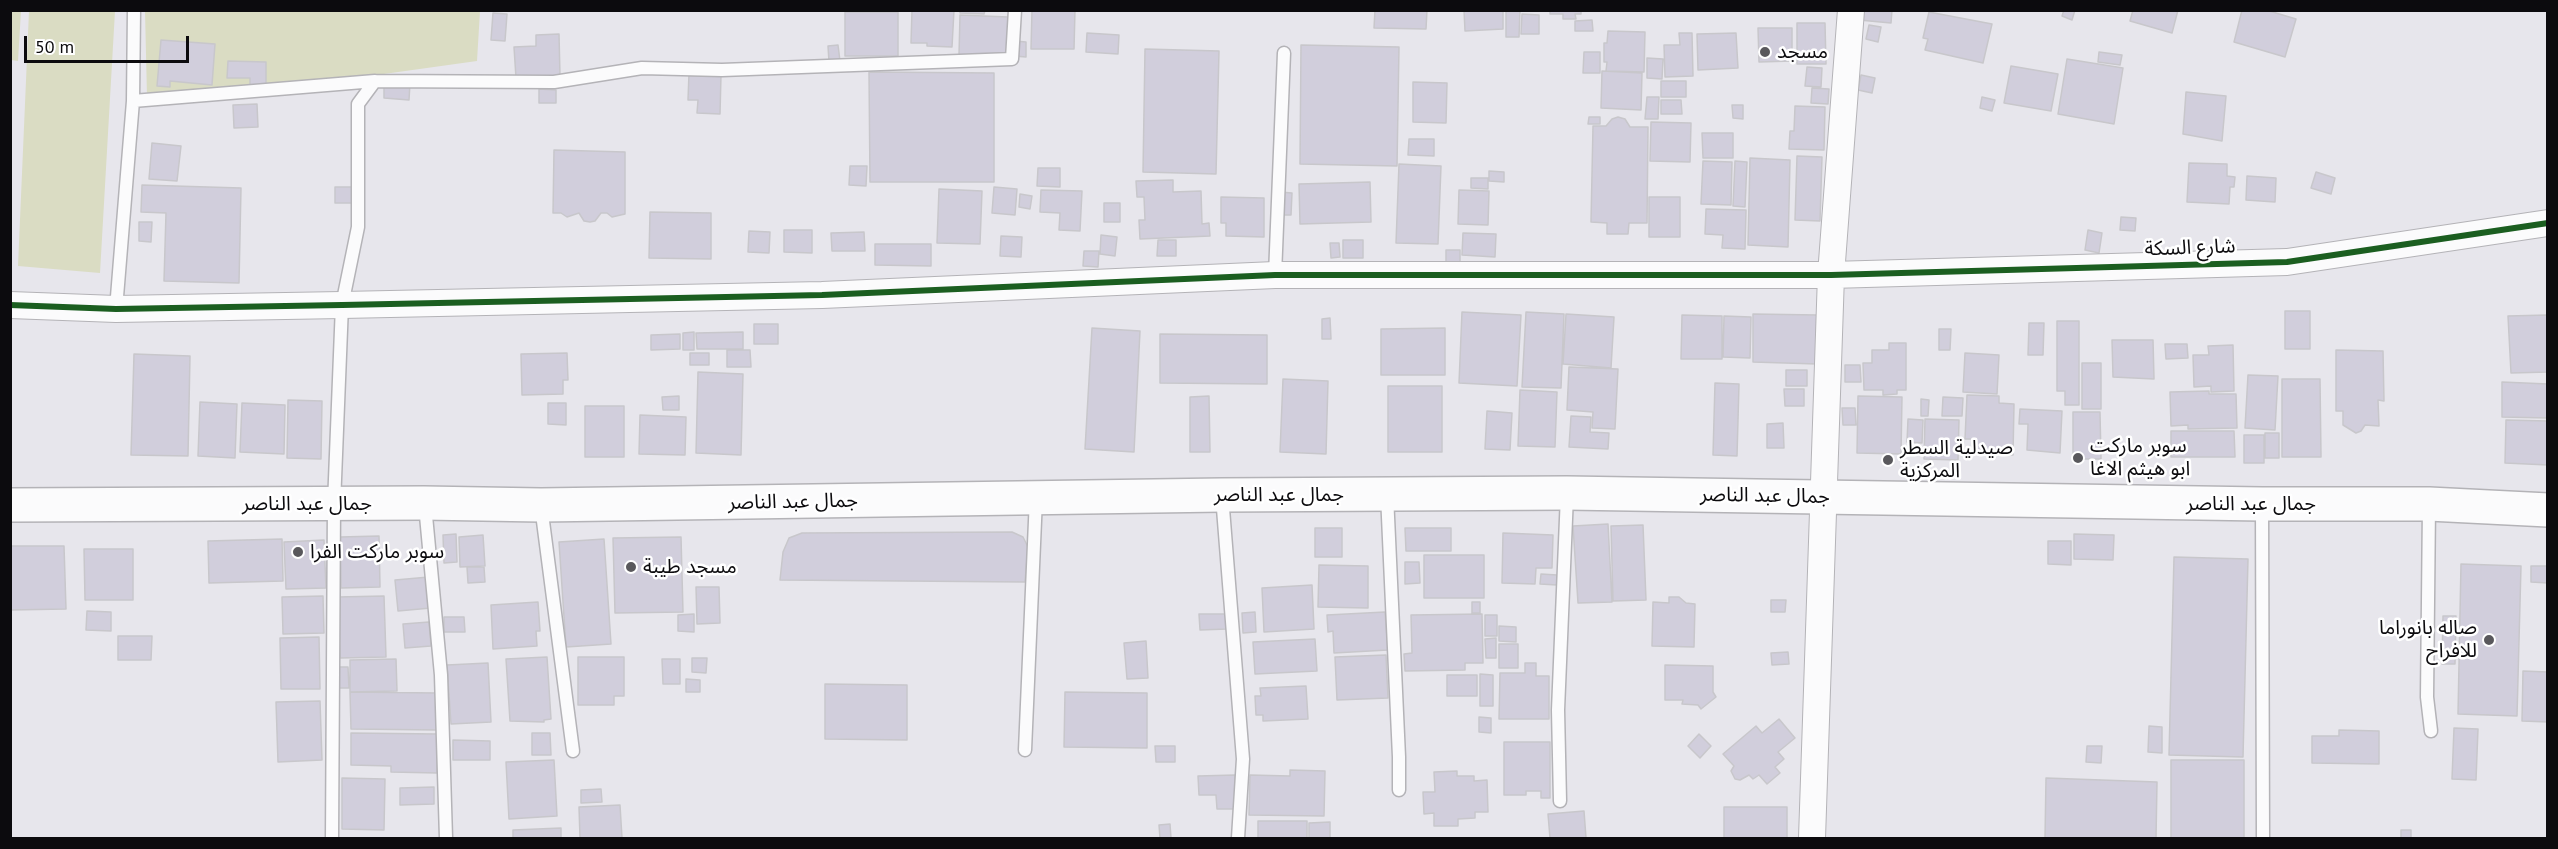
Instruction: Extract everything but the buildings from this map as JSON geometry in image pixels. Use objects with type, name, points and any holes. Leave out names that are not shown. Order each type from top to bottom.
[{"type":"main road","name":"جمال عبد الناصر","points":[[10,505],[424,503],[541,505],[1036,497],[1567,493],[2262,504],[2429,504],[2547,510]]},
{"type":"street","points":[[1812,838],[1831,275],[1851,10]]},
{"type":"street","name":"شارع السكة","points":[[10,305],[116,309],[342,305],[822,295],[1275,275],[1831,275],[2286,262],[2547,223]]},
{"type":"lane","points":[[116,309],[133,101],[134,10]]},
{"type":"lane","points":[[133,101],[375,81],[554,82],[642,68],[722,70],[1012,59],[1015,10]]},
{"type":"lane","points":[[1275,275],[1284,53]]},
{"type":"lane","points":[[332,838],[333,504],[342,305],[358,227],[358,104],[375,81]]},
{"type":"lane","points":[[1560,801],[1558,710],[1567,493]]},
{"type":"lane","points":[[1387,494],[1399,790]]},
{"type":"lane","points":[[1222,495],[1243,759],[1238,838]]},
{"type":"lane","points":[[1025,750],[1036,497]]},
{"type":"lane","points":[[424,503],[441,675],[446,838]]},
{"type":"lane","points":[[2262,504],[2263,838]]},
{"type":"lane","points":[[2429,504],[2427,697],[2431,731]]},
{"type":"lane","points":[[541,505],[573,750]]},
{"type":"green space","points":[[11,10],[21,11],[18,61],[11,60]]},
{"type":"green space","points":[[29,11],[115,11],[100,273],[18,266]]},
{"type":"green space","points":[[145,11],[480,11],[477,61],[312,84],[147,97]]},
{"type":"cycle path","points":[[10,305],[116,309],[342,305],[822,295],[1275,275],[1831,275],[2287,262],[2548,223]]},
{"type":"place","name":"مسجد","points":[[1765,52]]},
{"type":"place","name":"سوبر ماركت ابو هيثم الاغا","points":[[2078,458]]},
{"type":"place","name":"صيدلية السطر المركزية","points":[[1888,460]]},
{"type":"place","name":"سوبر ماركت الفرا","points":[[298,552]]},
{"type":"place","name":"مسجد طيبة","points":[[631,567]]},
{"type":"place","name":"صاله بانوراما للافراح","points":[[2489,640]]}]
